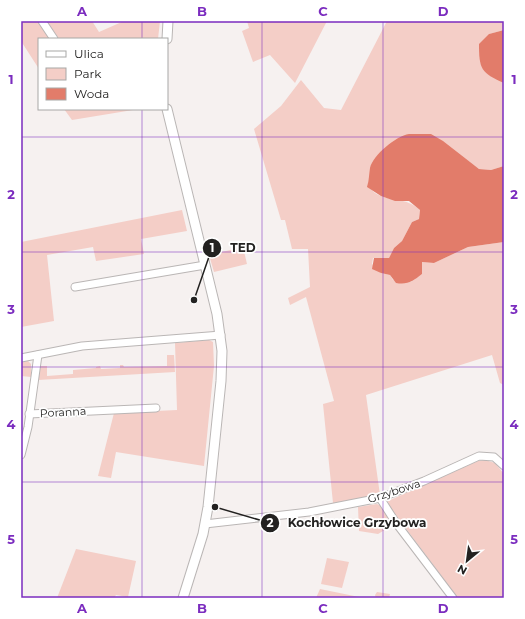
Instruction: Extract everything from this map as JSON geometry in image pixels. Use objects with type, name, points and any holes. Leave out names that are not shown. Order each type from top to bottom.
[{"type":"street","points":[[42,21],[53,38]]},
{"type":"street","points":[[167,38],[168,21]]},
{"type":"street","points":[[167,110],[221,335],[222,362],[205,524],[183,598]]},
{"type":"street","points":[[75,287],[204,265]]},
{"type":"street","points":[[21,358],[82,346],[221,335]]},
{"type":"street","name":"Poranna","points":[[38,355],[30,414],[156,408]]},
{"type":"street","points":[[21,454],[30,414]]},
{"type":"street","name":"Grzybowa","points":[[205,524],[308,512],[380,498],[424,481],[479,456],[494,457],[504,466]]},
{"type":"street","points":[[380,498],[396,523],[453,598]]},
{"type":"green space","points":[[21,21],[38,21],[50,38],[38,38],[38,67],[21,41]]},
{"type":"green space","points":[[47,21],[92,21],[99,32],[124,21],[160,21],[158,38],[58,38]]},
{"type":"green space","points":[[247,21],[327,21],[295,83],[270,55],[253,62],[242,31],[249,28]]},
{"type":"green space","points":[[387,21],[504,21],[504,30],[489,34],[504,68],[504,166],[491,170],[479,169],[462,157],[369,178],[368,187],[380,196],[404,201],[420,210],[419,219],[412,222],[402,241],[394,248],[389,258],[373,258],[372,264],[381,273],[390,275],[393,280],[411,282],[422,274],[422,262],[434,263],[468,247],[504,242],[504,385],[500,383],[492,355],[366,395],[380,495],[333,503],[323,404],[334,401],[306,297],[290,305],[288,298],[310,287],[308,249],[292,249],[285,220],[281,220],[254,129],[281,106],[301,80],[324,108],[341,110]]},
{"type":"green space","points":[[65,110],[133,110],[72,120]]},
{"type":"green space","points":[[182,210],[187,231],[141,239],[144,254],[96,261],[93,247],[47,255],[54,321],[21,327],[21,242]]},
{"type":"green space","points":[[243,247],[247,264],[214,272],[209,255]]},
{"type":"green space","points":[[209,340],[213,342],[214,366],[204,466],[116,452],[111,478],[98,476],[114,413],[177,410],[175,343]]},
{"type":"green space","points":[[167,355],[174,355],[175,372],[38,380],[40,366],[47,366],[47,376],[73,374],[73,370],[96,368],[100,366],[101,369],[120,368],[120,365],[123,365],[124,367],[167,366]]},
{"type":"green space","points":[[28,361],[31,364],[31,377],[21,376],[21,362]]},
{"type":"green space","points":[[485,460],[495,463],[504,474],[504,598],[458,598],[389,506],[388,501],[478,461]]},
{"type":"green space","points":[[377,504],[381,506],[395,524],[378,534],[359,531],[358,507]]},
{"type":"green space","points":[[76,549],[136,561],[128,597],[116,595],[114,598],[57,598]]},
{"type":"green space","points":[[327,558],[349,562],[342,588],[321,584]]},
{"type":"green space","points":[[320,589],[364,598],[316,598]]},
{"type":"green space","points":[[377,592],[390,594],[389,598],[376,598],[375,595]]},
{"type":"water","points":[[504,30],[504,83],[490,76],[483,69],[480,59],[479,44],[489,34]]},
{"type":"water","points":[[409,134],[431,134],[443,141],[479,169],[491,170],[504,166],[504,242],[468,247],[434,263],[422,262],[422,274],[416,279],[410,282],[396,283],[390,275],[372,269],[374,258],[389,258],[394,248],[402,241],[412,222],[419,219],[420,210],[409,201],[395,201],[381,196],[367,187],[370,168],[376,157],[392,142]]},
{"type":"place","name":"TED","points":[[194,300]]},
{"type":"place","name":"Kochłowice Grzybowa","points":[[215,507]]}]
